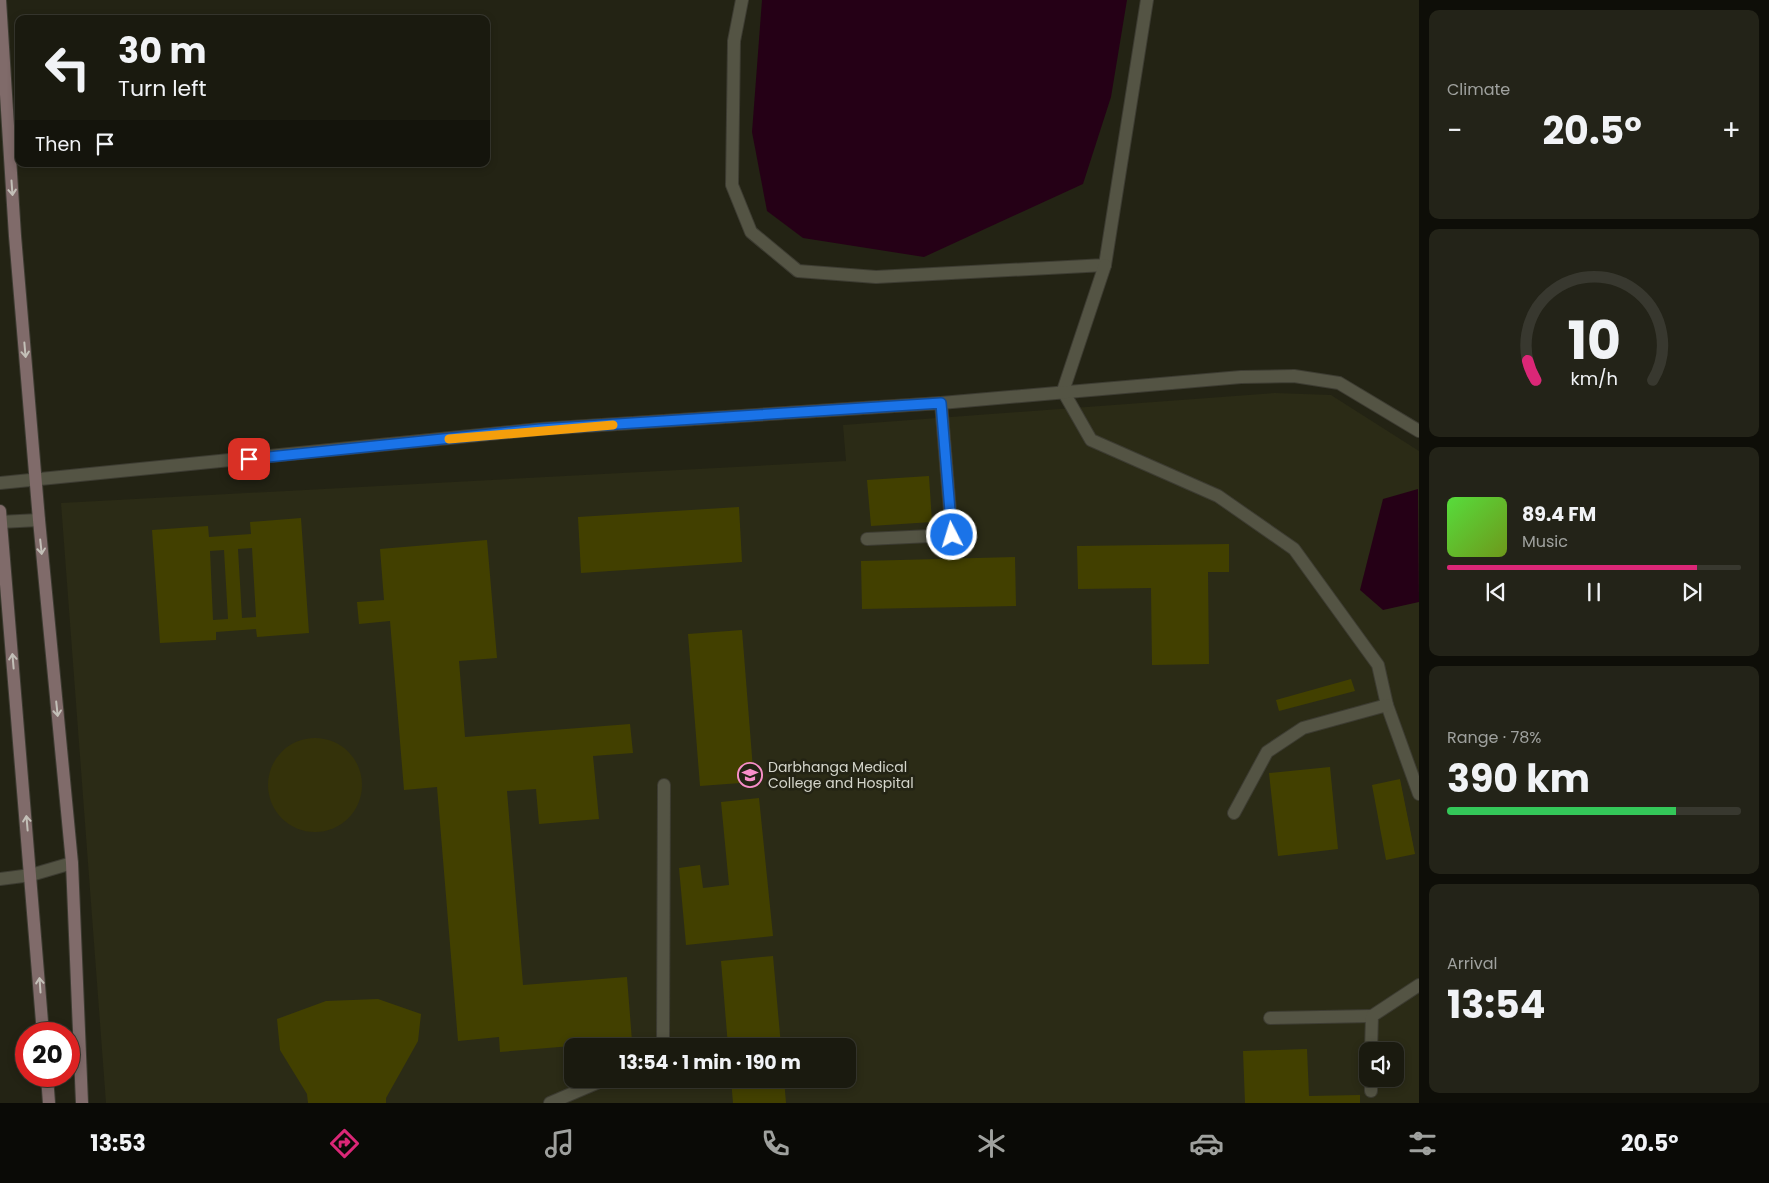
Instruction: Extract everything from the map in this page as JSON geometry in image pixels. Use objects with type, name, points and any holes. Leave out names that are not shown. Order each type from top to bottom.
[{"type":"street","points":[[0,0],[4,140],[72,863],[82,1103]]},
{"type":"street","points":[[742,0],[734,41],[732,185],[751,232],[798,271],[876,277],[1105,265]]},
{"type":"street","points":[[1147,0],[1105,265],[1063,391],[1090,440],[1218,496],[1294,549],[1378,665],[1387,705],[1419,794]]},
{"type":"street","points":[[0,483],[540,429],[941,403],[1241,377],[1294,376],[1339,383],[1419,432]]},
{"type":"street","points":[[867,539],[952,535],[941,403]]},
{"type":"street","points":[[39,520],[0,519],[43,1022]]},
{"type":"street","points":[[1234,813],[1267,752],[1303,728],[1387,705]]},
{"type":"street","points":[[663,1038],[664,785]]},
{"type":"street","points":[[0,879],[31,875],[72,863]]},
{"type":"street","points":[[1270,1018],[1372,1016],[1419,985]]},
{"type":"street","points":[[1371,1042],[1372,1016]]},
{"type":"street","points":[[48,1087],[49,1103]]},
{"type":"street","points":[[550,1103],[585,1088]]},
{"type":"shaded area","points":[[762,0],[1127,0],[1111,97],[1083,184],[924,257],[803,238],[767,211],[752,132]]},
{"type":"shaded area","name":"Darbhanga Medical College and Hospital","points":[[1275,393],[1331,395],[1419,451],[1419,1103],[106,1103],[61,503],[846,461],[843,425]]},
{"type":"shaded area","points":[[1418,489],[1419,602],[1383,610],[1360,590],[1383,499]]},
{"type":"shaded area","points":[[315,738],[333,742],[348,752],[358,767],[362,785],[358,803],[348,818],[333,828],[315,832],[297,828],[282,818],[272,803],[268,785],[272,767],[282,752],[297,742]]},
{"type":"building","points":[[929,476],[932,522],[871,526],[867,480]]},
{"type":"building","points":[[739,507],[742,562],[581,573],[578,517]]},
{"type":"building","points":[[301,518],[309,633],[257,637],[256,629],[216,632],[216,640],[160,643],[152,530],[208,526],[209,537],[251,534],[250,522]],"holes":[[[252,548],[256,617],[242,618],[238,549]],[[224,550],[228,619],[213,620],[210,551]]]},
{"type":"building","points":[[487,540],[497,658],[459,661],[465,737],[630,724],[633,753],[593,756],[599,819],[539,824],[536,789],[507,791],[523,985],[627,977],[632,1038],[564,1038],[564,1047],[500,1052],[499,1037],[458,1041],[437,787],[404,790],[390,621],[359,624],[357,602],[384,600],[380,549]]},
{"type":"building","points":[[1229,544],[1229,572],[1208,572],[1209,664],[1152,665],[1151,588],[1078,589],[1077,546]]},
{"type":"building","points":[[1015,557],[1016,606],[862,609],[861,561]]},
{"type":"building","points":[[742,630],[754,782],[700,786],[688,634]]},
{"type":"building","points":[[1351,679],[1355,691],[1279,711],[1276,700]]},
{"type":"building","points":[[1330,767],[1338,849],[1278,856],[1269,773]]},
{"type":"building","points":[[1400,779],[1415,854],[1386,860],[1372,785]]},
{"type":"building","points":[[759,798],[773,936],[686,945],[679,868],[700,865],[703,888],[729,885],[721,802]]},
{"type":"building","points":[[773,956],[780,1038],[727,1038],[721,961]]},
{"type":"building","points":[[378,999],[421,1014],[418,1041],[386,1098],[386,1103],[308,1103],[307,1094],[280,1050],[277,1019],[326,1001]]},
{"type":"building","points":[[1307,1049],[1309,1096],[1360,1095],[1360,1103],[1245,1103],[1243,1051]]},
{"type":"building","points":[[732,1088],[785,1088],[786,1103],[733,1103]]},
{"type":"slow traffic","points":[[449,439],[540,429],[613,425]]},
{"type":"place","name":"Darbhanga Medical College and Hospital","points":[[750,775]]},
{"type":"route","points":[[249,459],[540,429],[941,403],[952,535]]}]
